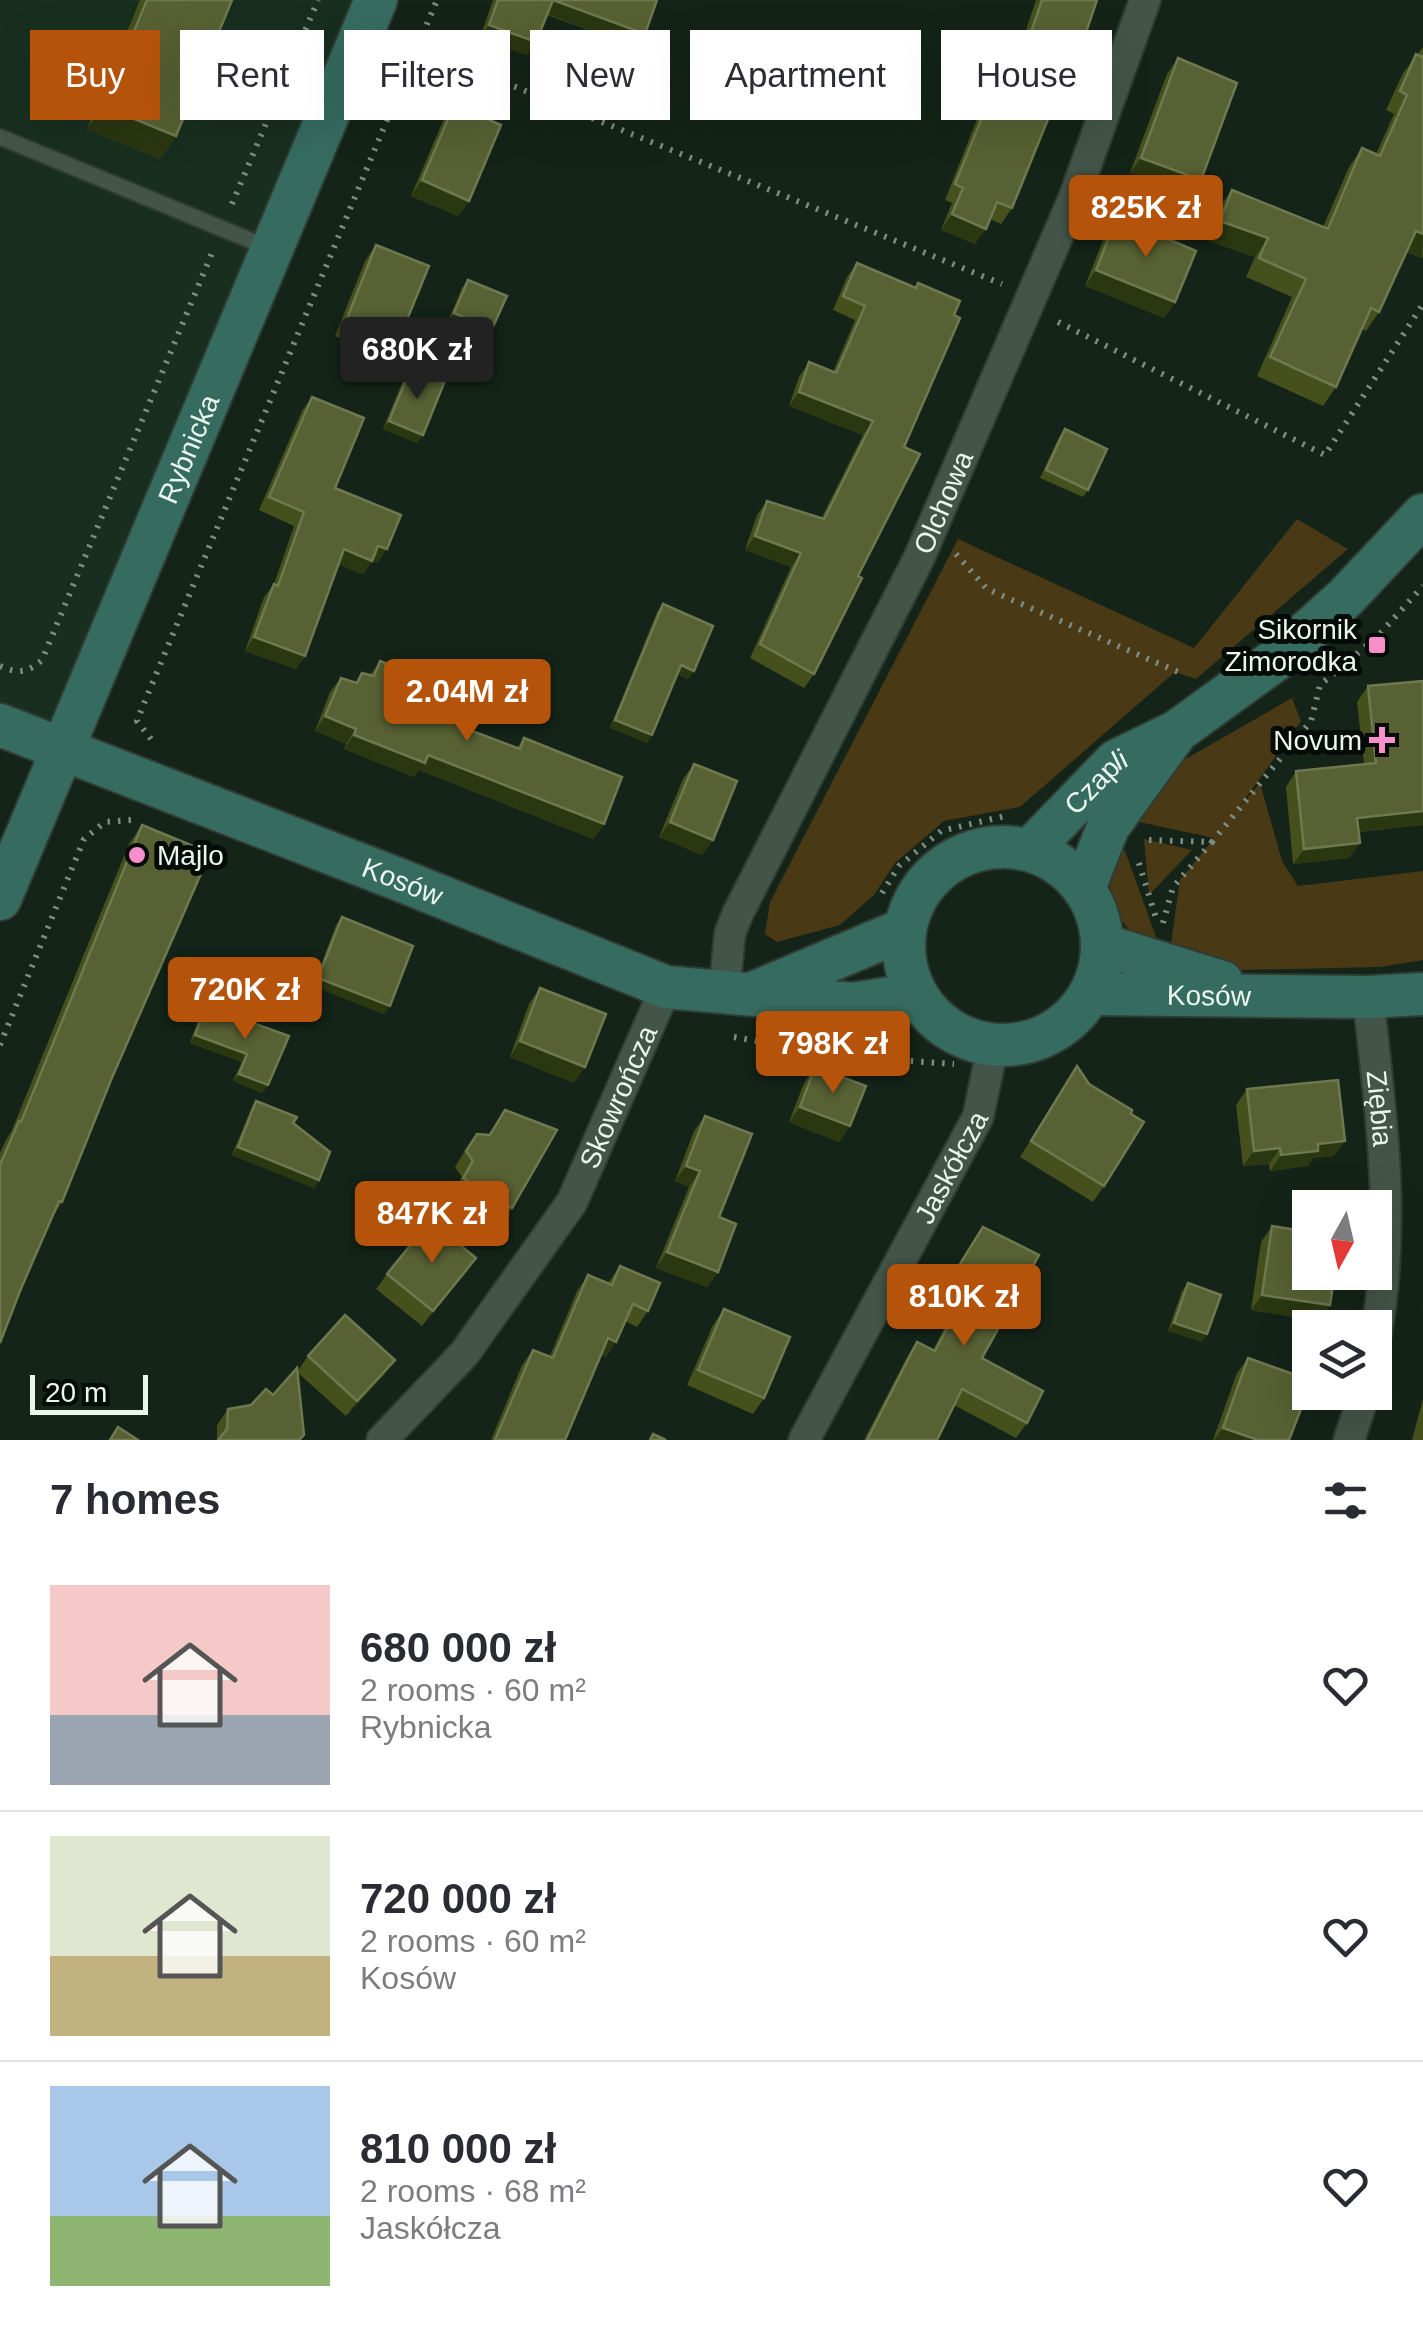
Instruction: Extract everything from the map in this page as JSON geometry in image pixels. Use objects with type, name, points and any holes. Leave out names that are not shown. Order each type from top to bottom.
[{"type":"street","name":"Rybnicka","points":[[0,899],[376,0]]},
{"type":"street","name":"Olchowa","points":[[734,1008],[730,933],[738,913],[919,558],[1074,198],[1145,0]]},
{"type":"street","name":"Czapli","points":[[1030,850],[1116,761],[1176,732],[1313,628],[1423,516]]},
{"type":"street","name":"Kosów","points":[[0,725],[666,988],[734,1008],[853,1004],[915,994]]},
{"type":"street","name":"Czapli","points":[[1084,888],[1108,827],[1176,732]]},
{"type":"street","points":[[997,847],[1030,850],[1060,866],[1084,888],[1098,916],[1103,945],[1098,979],[1077,1013],[1049,1034],[1017,1045],[970,1040],[948,1029],[915,994],[904,951],[905,929],[916,898],[937,872],[965,854],[997,847]]},
{"type":"street","name":"Kosów","points":[[734,1008],[905,929]]},
{"type":"street","name":"Kosów","points":[[1103,945],[1265,997]]},
{"type":"street","name":"Skowrończa","points":[[382,1440],[464,1354],[572,1202],[666,988]]},
{"type":"street","name":"Kosów","points":[[1091,994],[1423,994]]},
{"type":"street","name":"Ziębia","points":[[1368,997],[1386,1148],[1380,1310]]},
{"type":"street","name":"Jaskółcza","points":[[804,1440],[978,1118],[993,1045]]},
{"type":"street","points":[[1349,1440],[1359,1410]]},
{"type":"lane","points":[[0,137],[273,250]]},
{"type":"path","points":[[0,666],[14,672],[29,671],[42,660],[318,0]]},
{"type":"path","points":[[424,30],[436,0]]},
{"type":"path","points":[[510,85],[1000,283],[1057,322],[1324,455],[1423,304]]},
{"type":"path","points":[[157,743],[147,737],[138,721],[141,711],[387,120]]},
{"type":"path","points":[[944,542],[987,588],[1196,679]]},
{"type":"path","points":[[1137,858],[1160,934],[1173,887],[1311,721],[1320,685],[1377,638],[1423,586]]},
{"type":"path","points":[[0,1046],[84,839],[105,822],[139,819]]},
{"type":"path","points":[[1144,840],[1212,842]]},
{"type":"path","points":[[734,1008],[789,1048],[917,1063]]},
{"type":"shaded area","points":[[0,0],[376,0],[363,30],[344,30],[344,76],[60,749],[0,724]]},
{"type":"shaded area","points":[[1297,519],[1348,549],[1196,679],[1175,672],[1020,807],[944,821],[895,863],[874,895],[840,925],[777,942],[765,934],[770,902],[958,539],[1194,648]]},
{"type":"shaded area","points":[[1292,698],[1301,721],[1237,810],[1260,783],[1282,861],[1298,886],[1423,871],[1423,960],[1380,967],[1242,970],[1170,950],[1180,880],[1214,838],[1125,819],[1182,761]]},
{"type":"shaded area","points":[[1144,839],[1192,850],[1149,895]]},
{"type":"shaded area","points":[[1111,850],[1125,851],[1159,945],[1131,932],[1110,907]]},
{"type":"building","points":[[147,0],[232,0],[220,30],[180,30],[183,120],[176,136],[137,120],[160,120],[160,30],[135,30]]},
{"type":"building","points":[[498,0],[553,0],[541,30],[530,30],[530,40],[489,25]]},
{"type":"building","points":[[553,0],[657,0],[646,30],[634,30]]},
{"type":"building","points":[[1042,0],[1097,0],[1087,30],[1032,30]]},
{"type":"building","points":[[1416,54],[1423,55],[1423,234],[1416,231],[1379,312],[1371,308],[1336,387],[1270,357],[1306,279],[1259,258],[1268,238],[1220,221],[1232,190],[1328,229],[1362,148],[1380,156],[1407,95],[1400,91]]},
{"type":"building","points":[[1178,58],[1237,83],[1201,180],[1141,158]]},
{"type":"building","points":[[448,120],[489,120],[501,125],[469,201],[422,180]]},
{"type":"building","points":[[981,120],[1048,120],[1012,208],[997,202],[986,229],[952,214],[963,188],[955,184]]},
{"type":"building","points":[[1117,217],[1196,251],[1175,302],[1096,270]]},
{"type":"building","points":[[376,245],[429,266],[397,344],[346,321]]},
{"type":"building","points":[[857,263],[916,288],[918,283],[960,301],[954,315],[960,318],[904,447],[920,454],[814,674],[760,644],[801,553],[755,536],[767,501],[824,519],[873,421],[799,392],[809,362],[836,373],[865,306],[843,296]]},
{"type":"building","points":[[468,280],[507,296],[492,329],[454,313]]},
{"type":"building","points":[[410,370],[444,383],[423,435],[389,421]]},
{"type":"building","points":[[312,397],[364,418],[335,488],[401,515],[387,549],[378,546],[372,561],[344,549],[305,656],[254,637],[274,584],[278,586],[304,512],[269,497]]},
{"type":"building","points":[[1065,429],[1107,449],[1088,490],[1046,470]]},
{"type":"building","points":[[663,604],[713,626],[694,671],[681,665],[652,735],[615,720]]},
{"type":"building","points":[[380,661],[417,675],[410,694],[464,714],[459,726],[520,749],[524,738],[622,777],[604,824],[428,755],[425,763],[354,735],[356,729],[325,716],[341,678],[357,683],[362,673],[374,676]]},
{"type":"building","points":[[1423,681],[1423,811],[1357,818],[1360,843],[1304,849],[1296,771],[1376,763],[1368,686]]},
{"type":"building","points":[[694,764],[737,781],[713,840],[670,822]]},
{"type":"building","points":[[142,825],[210,853],[0,1343],[0,1165]]},
{"type":"building","points":[[342,917],[413,946],[390,1006],[318,978]]},
{"type":"building","points":[[540,988],[606,1014],[585,1067],[520,1041]]},
{"type":"building","points":[[206,1006],[289,1036],[268,1085],[239,1074],[247,1054],[195,1035]]},
{"type":"building","points":[[1077,1066],[1089,1084],[1132,1110],[1131,1114],[1144,1122],[1104,1186],[1031,1141]]},
{"type":"building","points":[[815,1067],[866,1086],[850,1126],[800,1107]]},
{"type":"building","points":[[1338,1080],[1345,1141],[1318,1144],[1318,1151],[1281,1155],[1280,1148],[1254,1151],[1247,1089]]},
{"type":"building","points":[[256,1101],[297,1117],[293,1123],[330,1152],[319,1180],[238,1147]]},
{"type":"building","points":[[505,1110],[557,1130],[512,1208],[463,1178],[473,1161],[466,1151],[477,1134],[490,1135]]},
{"type":"building","points":[[705,1116],[752,1134],[719,1217],[736,1224],[718,1272],[667,1252],[700,1171],[686,1166]]},
{"type":"building","points":[[430,1221],[476,1258],[433,1311],[387,1274]]},
{"type":"building","points":[[1272,1226],[1292,1229],[1292,1290],[1332,1290],[1330,1305],[1262,1295]]},
{"type":"building","points":[[983,1227],[1039,1255],[982,1358],[1043,1391],[1027,1423],[962,1389],[937,1440],[867,1440],[917,1342],[935,1351],[964,1295],[947,1285]]},
{"type":"building","points":[[620,1266],[660,1283],[648,1311],[633,1304],[616,1342],[608,1338],[565,1440],[495,1440],[533,1350],[553,1358],[588,1275],[612,1285]]},
{"type":"building","points":[[1188,1283],[1221,1295],[1207,1334],[1174,1323]]},
{"type":"building","points":[[724,1309],[790,1337],[764,1398],[698,1370]]},
{"type":"building","points":[[345,1315],[395,1360],[357,1401],[308,1356]]},
{"type":"building","points":[[1248,1358],[1292,1374],[1292,1410],[1301,1410],[1289,1440],[1258,1440],[1223,1428]]},
{"type":"building","points":[[297,1368],[304,1435],[299,1440],[218,1440],[227,1429],[228,1409],[251,1405],[266,1389],[273,1395]]},
{"type":"building","points":[[118,1427],[138,1440],[110,1440]]},
{"type":"place","name":"Sikornik Zimorodka","points":[[1377,645]]},
{"type":"place","name":"Novum","points":[[1382,740]]},
{"type":"place","name":"Majlo","points":[[137,855]]}]
